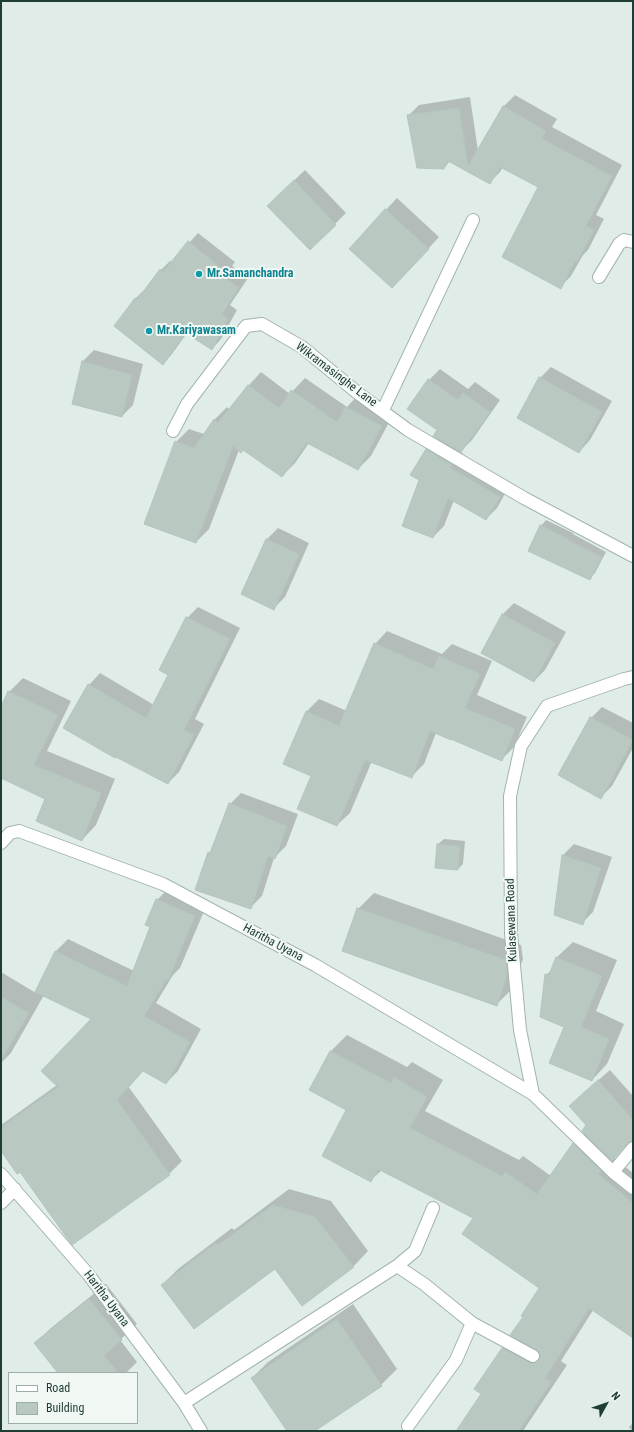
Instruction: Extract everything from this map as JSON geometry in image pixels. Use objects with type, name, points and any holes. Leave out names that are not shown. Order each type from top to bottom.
[{"type":"street","points":[[383,410],[473,220]]},
{"type":"street","points":[[599,277],[619,244],[624,240],[633,242]]},
{"type":"street","name":"Wikramasinghe Lane","points":[[173,432],[187,404],[246,326],[262,324],[302,347],[359,394],[383,410],[408,430],[524,498],[633,556]]},
{"type":"street","name":"Kulasewana Road","points":[[533,1094],[520,1030],[511,933],[510,796],[521,746],[547,706],[633,677]]},
{"type":"street","name":"Haritha Uyana","points":[[1,843],[10,833],[19,831],[163,884],[315,965],[533,1094]]},
{"type":"street","points":[[533,1094],[613,1172],[633,1188]]},
{"type":"street","points":[[613,1172],[633,1148]]},
{"type":"street","name":"Haritha Uyana","points":[[1,1174],[88,1274],[184,1403],[201,1431]]},
{"type":"street","points":[[1,1203],[15,1189]]},
{"type":"street","points":[[184,1403],[397,1266],[415,1251],[433,1208]]},
{"type":"street","points":[[397,1266],[424,1284],[472,1323],[533,1356]]},
{"type":"street","points":[[408,1426],[456,1360],[472,1323]]},
{"type":"building","points":[[503,106],[546,131],[542,139],[612,176],[586,226],[594,230],[577,262],[575,261],[561,289],[502,257],[538,187],[500,167],[490,184],[448,161],[444,169],[417,168],[407,115],[459,108],[468,166]]},
{"type":"building","points":[[294,180],[336,225],[310,250],[267,206]]},
{"type":"building","points":[[385,209],[429,249],[392,288],[349,249]]},
{"type":"building","points":[[188,241],[226,272],[223,276],[239,288],[222,314],[228,319],[212,350],[186,333],[163,365],[114,326],[135,298],[137,300],[160,269],[163,272]]},
{"type":"building","points":[[82,361],[132,375],[122,417],[72,404]]},
{"type":"building","points":[[539,377],[602,412],[579,453],[517,418]]},
{"type":"building","points":[[428,379],[458,400],[463,393],[490,412],[461,452],[433,436],[437,430],[407,409]]},
{"type":"building","points":[[248,385],[279,408],[291,390],[337,422],[345,407],[382,426],[358,470],[307,443],[282,477],[243,450],[241,453],[233,446],[196,543],[144,524],[175,441],[194,448],[214,419],[218,423]]},
{"type":"building","points":[[426,449],[452,465],[450,468],[500,497],[486,520],[448,498],[433,538],[402,526],[419,480],[410,475]]},
{"type":"building","points":[[540,525],[602,557],[590,580],[528,551]]},
{"type":"building","points":[[266,539],[299,554],[274,610],[241,594]]},
{"type":"building","points":[[502,614],[555,643],[534,682],[481,653]]},
{"type":"building","points":[[186,617],[230,639],[184,730],[194,735],[168,784],[116,757],[115,758],[63,728],[88,684],[146,718],[168,675],[159,670]]},
{"type":"building","points":[[374,643],[433,669],[439,656],[480,674],[465,708],[515,729],[502,761],[430,731],[412,778],[365,760],[337,826],[297,809],[311,776],[283,764],[306,711],[339,726]]},
{"type":"building","points":[[8,691],[58,715],[34,765],[101,793],[82,841],[36,821],[45,799],[1,778],[1,707]]},
{"type":"building","points":[[590,717],[633,740],[601,799],[558,775]]},
{"type":"building","points":[[229,803],[287,826],[275,859],[268,856],[251,909],[195,890],[208,852],[210,853]]},
{"type":"building","points":[[437,844],[460,846],[458,870],[435,868]]},
{"type":"building","points":[[562,855],[601,868],[583,925],[554,915]]},
{"type":"building","points":[[156,899],[195,916],[168,981],[166,980],[144,1016],[190,1042],[166,1084],[143,1071],[117,1100],[170,1175],[72,1245],[20,1172],[17,1174],[1,1151],[1,1127],[58,1087],[41,1071],[91,1019],[35,992],[55,951],[127,986],[150,927],[145,925]]},
{"type":"building","points":[[357,908],[506,960],[507,975],[497,1006],[342,951]]},
{"type":"building","points":[[556,957],[602,976],[581,1027],[609,1039],[592,1081],[549,1063],[564,1027],[540,1017],[545,974],[549,975]]},
{"type":"building","points":[[1,997],[29,1013],[1,1060]]},
{"type":"building","points":[[330,1051],[391,1083],[394,1077],[427,1097],[410,1128],[502,1176],[505,1172],[537,1194],[573,1143],[601,1171],[598,1174],[633,1203],[633,1338],[589,1308],[545,1378],[551,1382],[519,1431],[456,1431],[481,1394],[474,1389],[502,1348],[530,1363],[534,1363],[539,1360],[540,1355],[537,1350],[510,1335],[523,1317],[521,1316],[539,1288],[462,1234],[473,1218],[378,1169],[371,1182],[322,1156],[346,1110],[309,1090]]},
{"type":"building","points":[[598,1080],[633,1120],[633,1141],[627,1143],[612,1161],[582,1131],[586,1125],[569,1106]]},
{"type":"building","points":[[273,1205],[315,1217],[354,1267],[302,1306],[275,1269],[194,1329],[161,1285],[216,1243],[218,1245]]},
{"type":"building","points":[[89,1299],[122,1340],[104,1355],[117,1372],[57,1372],[34,1343]]},
{"type":"building","points":[[337,1319],[382,1386],[315,1431],[287,1431],[251,1378]]},
{"type":"place","name":"Mr.Samanchandra","points":[[199,274]]},
{"type":"place","name":"Mr.Kariyawasam","points":[[149,331]]}]
